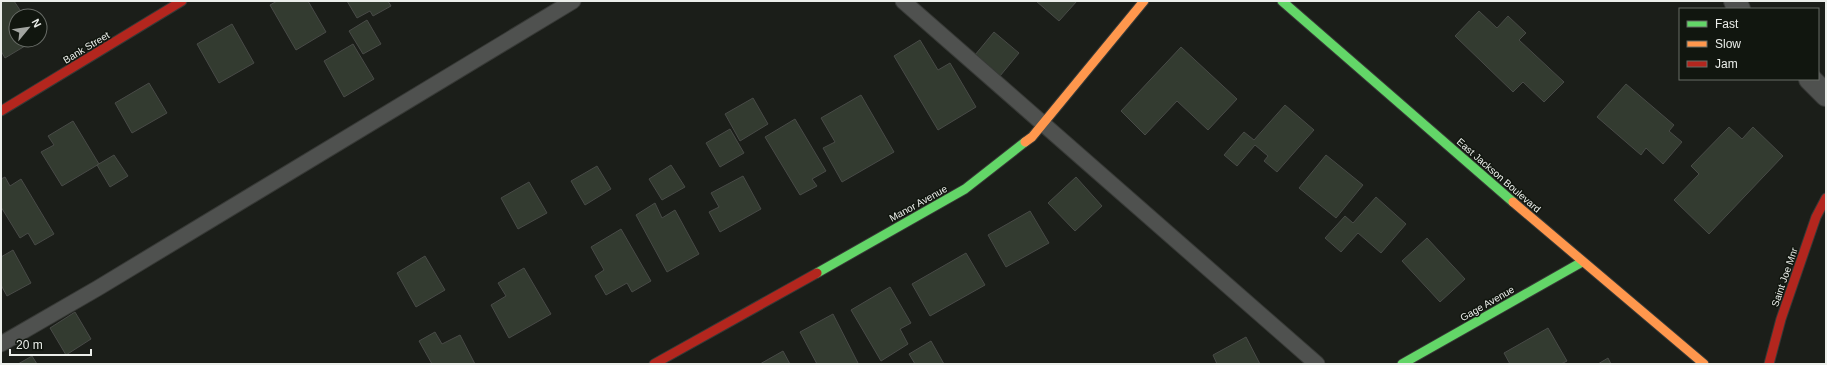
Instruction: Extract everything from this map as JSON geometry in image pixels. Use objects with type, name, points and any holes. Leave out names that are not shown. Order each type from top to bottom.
[{"type":"street","name":"Bank Street","points":[[1,111],[182,1]]},
{"type":"street","name":"Manor Avenue","points":[[654,364],[965,189],[1032,137],[1144,1]]},
{"type":"street","name":"East Jackson Boulevard","points":[[1282,1],[1582,262],[1704,364]]},
{"type":"street","points":[[1811,80],[1826,95]]},
{"type":"street","name":"Saint Joe Mnr","points":[[1769,364],[1781,319],[1816,217],[1826,198]]},
{"type":"street","name":"Gage Avenue","points":[[1410,362],[1582,262]]},
{"type":"lane","points":[[1,344],[98,288],[573,1]]},
{"type":"lane","points":[[903,1],[1317,364]]},
{"type":"building","points":[[1,1],[14,1],[19,8],[8,8],[8,48],[22,48],[5,58],[1,51]]},
{"type":"building","points":[[277,1],[308,1],[326,32],[296,50],[270,5]]},
{"type":"building","points":[[347,1],[388,1],[391,6],[373,16],[370,11],[357,18]]},
{"type":"building","points":[[1036,1],[1077,1],[1059,21]]},
{"type":"building","points":[[1479,11],[1497,28],[1508,16],[1526,33],[1519,40],[1564,82],[1544,102],[1523,82],[1513,92],[1455,36]]},
{"type":"building","points":[[367,20],[381,44],[363,54],[349,31]]},
{"type":"building","points":[[232,24],[254,63],[219,83],[197,44]]},
{"type":"building","points":[[994,32],[1019,53],[1000,76],[975,55]]},
{"type":"building","points":[[920,40],[938,70],[950,63],[976,107],[938,130],[894,56]]},
{"type":"building","points":[[353,44],[374,79],[344,97],[324,61]]},
{"type":"building","points":[[1181,47],[1237,99],[1208,130],[1177,101],[1145,135],[1121,111]]},
{"type":"building","points":[[149,83],[167,113],[132,133],[115,103]]},
{"type":"building","points":[[1626,84],[1674,125],[1669,131],[1682,142],[1663,164],[1646,148],[1641,155],[1597,117]]},
{"type":"building","points":[[861,95],[894,152],[842,182],[823,148],[835,142],[821,118]]},
{"type":"building","points":[[753,98],[768,124],[740,141],[725,114]]},
{"type":"building","points":[[1285,105],[1314,130],[1277,172],[1264,161],[1268,156],[1255,145],[1237,166],[1224,155],[1244,132],[1254,140]]},
{"type":"building","points":[[795,119],[826,171],[812,179],[817,186],[800,195],[765,137]]},
{"type":"building","points":[[73,121],[99,164],[62,186],[41,152],[54,145],[48,136]]},
{"type":"building","points":[[1729,127],[1742,139],[1753,127],[1783,156],[1709,234],[1674,200],[1699,174],[1691,166]]},
{"type":"building","points":[[730,129],[744,153],[720,167],[706,143]]},
{"type":"building","points":[[114,155],[128,176],[110,187],[97,165]]},
{"type":"building","points":[[1326,155],[1363,185],[1336,218],[1299,188]]},
{"type":"building","points":[[671,165],[685,187],[662,200],[649,179]]},
{"type":"building","points":[[597,166],[611,189],[585,205],[571,181]]},
{"type":"building","points":[[743,176],[761,209],[720,232],[709,212],[719,207],[711,193]]},
{"type":"building","points":[[5,177],[10,186],[21,179],[54,234],[35,245],[28,233],[20,238],[1,207],[1,179]]},
{"type":"building","points":[[1076,177],[1102,206],[1075,231],[1048,203]]},
{"type":"building","points":[[529,182],[547,213],[518,229],[501,198]]},
{"type":"building","points":[[1376,197],[1406,224],[1381,253],[1358,233],[1341,252],[1325,238],[1345,216],[1353,223]]},
{"type":"building","points":[[655,203],[662,218],[675,210],[699,254],[667,272],[636,215]]},
{"type":"building","points":[[1030,211],[1049,243],[1006,267],[988,235]]},
{"type":"building","points":[[621,229],[651,281],[632,292],[627,283],[606,295],[595,276],[604,270],[591,247]]},
{"type":"building","points":[[1427,238],[1465,279],[1440,302],[1402,261]]},
{"type":"building","points":[[13,250],[31,283],[7,296],[1,285],[1,257]]},
{"type":"building","points":[[966,253],[985,285],[930,316],[912,284]]},
{"type":"building","points":[[425,256],[445,290],[416,307],[397,273]]},
{"type":"building","points":[[524,268],[551,314],[509,338],[491,305],[506,296],[498,283]]},
{"type":"building","points":[[890,287],[911,323],[900,329],[908,344],[881,361],[851,310]]},
{"type":"building","points":[[75,312],[91,339],[66,355],[50,328]]},
{"type":"building","points":[[833,314],[858,363],[856,364],[817,364],[800,332]]},
{"type":"building","points":[[1548,328],[1567,361],[1561,364],[1510,364],[1504,353]]},
{"type":"building","points":[[435,332],[442,344],[460,335],[475,364],[432,364],[419,341]]},
{"type":"building","points":[[1246,337],[1260,364],[1217,364],[1213,355]]},
{"type":"building","points":[[931,341],[944,364],[915,364],[909,354]]},
{"type":"building","points":[[783,351],[790,364],[760,364]]},
{"type":"building","points":[[32,356],[37,364],[18,364]]},
{"type":"building","points":[[1608,358],[1611,364],[1598,364]]},
{"type":"traffic: fast","points":[[1282,1],[1513,202]]},
{"type":"traffic: fast","points":[[817,273],[965,189],[1025,142]]},
{"type":"traffic: fast","points":[[1402,364],[1582,262]]},
{"type":"traffic: slow","points":[[1025,142],[1032,137],[1144,1]]},
{"type":"traffic: slow","points":[[1513,202],[1704,364]]},
{"type":"traffic: jam","points":[[1,111],[182,1]]},
{"type":"traffic: jam","points":[[1769,364],[1781,319],[1816,217],[1826,198]]},
{"type":"traffic: jam","points":[[654,364],[817,273]]}]
